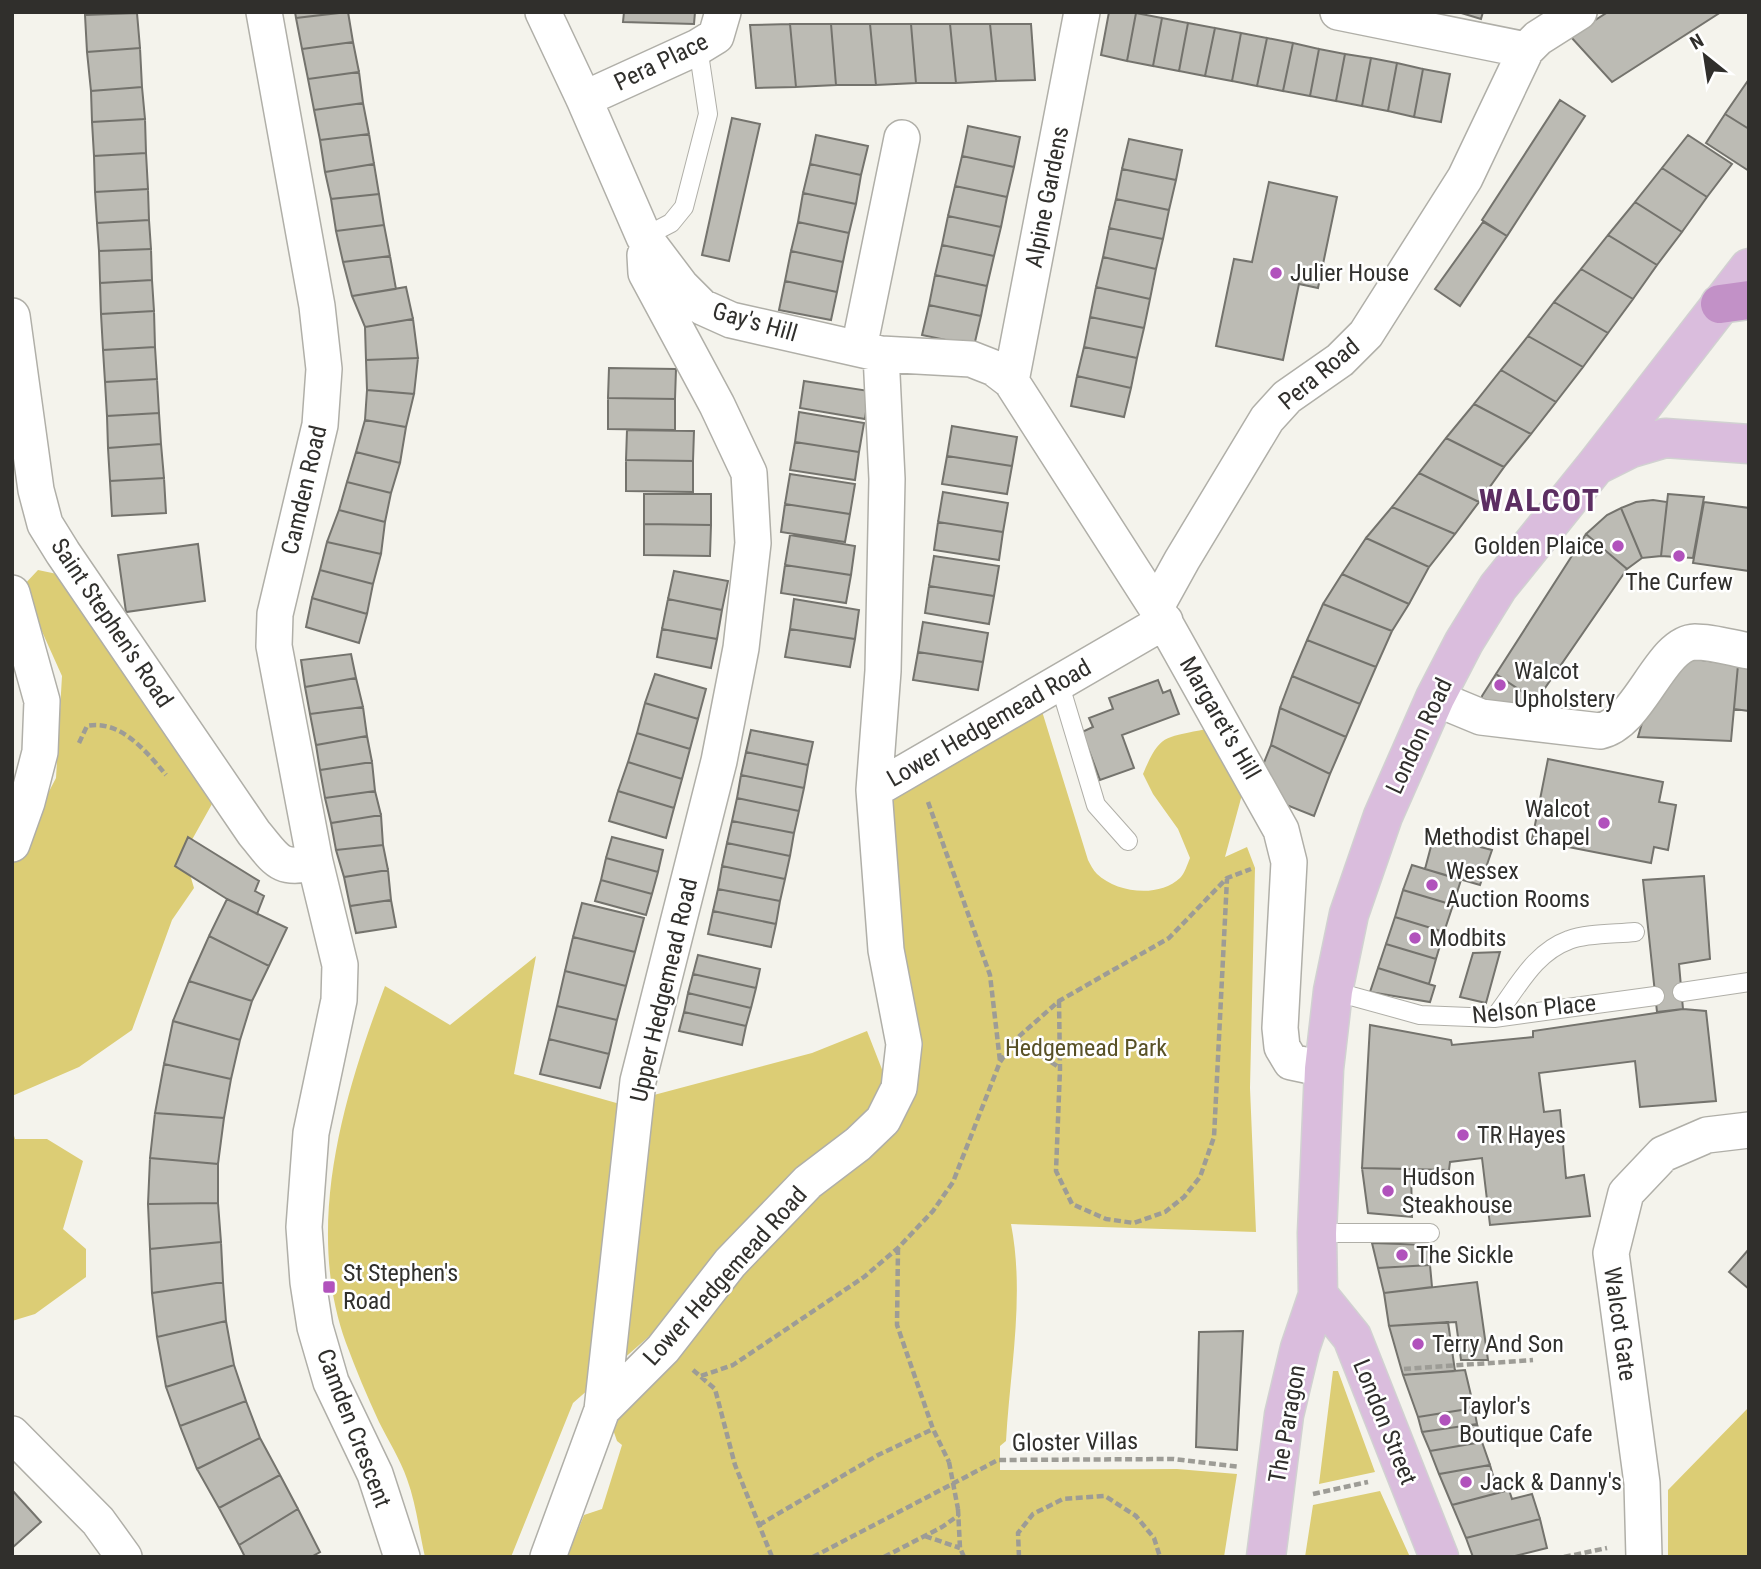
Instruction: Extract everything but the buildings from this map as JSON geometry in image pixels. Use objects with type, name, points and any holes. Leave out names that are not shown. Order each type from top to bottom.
[{"type":"main road","name":"London Road","points":[[1318,1295],[1317,1233],[1324,1069],[1333,991],[1349,914],[1383,816],[1435,698],[1464,642],[1498,587],[1597,464],[1734,302],[1749,268]]},
{"type":"main road","points":[[1597,464],[1631,448],[1665,438],[1749,444]]},
{"type":"main road","name":"London Street","points":[[1318,1295],[1352,1337],[1438,1557]]},
{"type":"main road","name":"The Paragon","points":[[1266,1557],[1284,1415],[1300,1348],[1318,1295]]},
{"type":"street","name":"Camden Road","points":[[264,12],[317,306],[324,369],[320,425],[275,614],[274,646],[315,862],[340,965]]},
{"type":"street","name":"Gay's Hill","points":[[543,12],[644,237],[681,286],[702,307],[731,320],[870,351],[971,359],[994,368],[1011,381]]},
{"type":"street","name":"Pera Place","points":[[584,99],[698,47],[716,36],[723,12]]},
{"type":"street","name":"Alpine Gardens","points":[[1011,381],[1082,12]]},
{"type":"street","points":[[1338,12],[1526,50]]},
{"type":"street","name":"Pera Road","points":[[1161,614],[1182,559],[1268,419],[1287,397],[1340,360],[1366,334],[1465,178],[1526,50],[1538,38],[1579,12]]},
{"type":"street","points":[[874,790],[883,671],[887,492],[870,351],[902,138]]},
{"type":"street","name":"Upper Hedgemead Road","points":[[548,1557],[601,1410],[638,1081],[719,761],[741,648],[753,543],[750,473],[646,273],[644,237]]},
{"type":"street","name":"Saint Stephen's Road","points":[[12,316],[36,490],[46,524],[254,833],[277,860],[295,868],[315,862]]},
{"type":"street","name":"Margaret's Hill","points":[[1011,381],[1161,614],[1282,830],[1289,862],[1280,1028],[1282,1047],[1291,1062],[1324,1069]]},
{"type":"street","points":[[12,593],[42,701],[40,752],[27,802],[12,844]]},
{"type":"street","name":"Lower Hedgemead Road","points":[[601,1410],[663,1349],[730,1263],[808,1182],[858,1144],[883,1120],[900,1088],[904,1044],[886,950],[874,790],[1059,682],[1161,614]]},
{"type":"street","points":[[1435,698],[1480,717],[1600,732],[1612,729],[1624,718],[1673,653],[1693,642],[1749,651]]},
{"type":"street","name":"Camden Crescent","points":[[340,965],[339,1000],[311,1133],[304,1227],[308,1282],[315,1327],[331,1382],[375,1474],[402,1557]]},
{"type":"street","name":"Walcot Gate","points":[[1644,1557],[1642,1483],[1611,1253],[1626,1193],[1663,1154],[1707,1135],[1749,1130]]},
{"type":"street","points":[[12,1434],[98,1521],[124,1557]]},
{"type":"lane","points":[[644,237],[671,223],[684,207],[708,114],[698,47]]},
{"type":"lane","points":[[1059,682],[1096,805],[1128,841]]},
{"type":"lane","points":[[1494,1018],[1529,968],[1548,951],[1571,939],[1635,932]]},
{"type":"lane","points":[[1682,992],[1749,982]]},
{"type":"lane","name":"Nelson Place","points":[[1333,991],[1420,1015],[1494,1018],[1655,996]]},
{"type":"lane","points":[[1317,1233],[1430,1233]]},
{"type":"path","points":[[76,749],[88,726],[100,724],[122,733],[142,747],[169,777]]},
{"type":"path","points":[[912,768],[919,777],[990,975],[1000,1062]]},
{"type":"path","points":[[772,1557],[734,1465],[715,1389],[701,1376],[733,1365],[864,1277],[898,1248],[933,1211],[953,1182],[1000,1062],[1016,1039],[1059,1001],[1169,938],[1227,878],[1255,868],[1289,862]]},
{"type":"path","points":[[1059,1001],[1060,1069],[1056,1171],[1072,1204],[1106,1219],[1134,1223],[1165,1212],[1184,1197],[1200,1177],[1214,1137],[1227,878]]},
{"type":"path","points":[[1016,1039],[1060,1069]]},
{"type":"path","points":[[898,1248],[897,1325],[933,1429],[949,1462],[958,1512],[960,1548],[964,1557]]},
{"type":"path","points":[[1365,1371],[1533,1360]]},
{"type":"path","points":[[759,1525],[878,1455],[933,1429]]},
{"type":"path","name":"Gloster Villas","points":[[813,1557],[998,1460],[1174,1459],[1235,1467]]},
{"type":"path","points":[[1354,1485],[1369,1482]]},
{"type":"path","points":[[1019,1557],[1018,1533],[1033,1514],[1063,1499],[1105,1496],[1136,1516],[1154,1538],[1160,1557]]},
{"type":"path","points":[[884,1557],[925,1536],[958,1512]]},
{"type":"path","points":[[925,1536],[960,1548]]},
{"type":"green space","points":[[38,570],[57,574],[88,616],[212,804],[184,854],[194,888],[172,920],[132,1030],[79,1067],[12,1096],[12,862],[56,778],[62,676],[22,587]]},
{"type":"green space","name":"Hedgemead Park","points":[[1041,708],[1088,860],[1097,874],[1115,885],[1138,891],[1161,888],[1180,878],[1190,858],[1178,829],[1153,794],[1143,774],[1160,744],[1173,736],[1206,729],[1243,791],[1225,857],[1247,847],[1255,868],[1250,1088],[1256,1232],[1011,1224],[1017,1305],[1006,1441],[1000,1446],[1000,1470],[1177,1469],[1237,1474],[1224,1557],[567,1557],[584,1515],[602,1509],[622,1445],[617,1441],[610,1421],[706,1301],[902,1107],[894,936],[902,919],[883,775]]},
{"type":"green space","points":[[536,956],[514,1074],[620,1104],[812,1053],[867,1031],[885,1077],[881,1100],[848,1132],[804,1163],[716,1262],[686,1304],[573,1403],[511,1557],[425,1557],[407,1479],[358,1373],[346,1343],[334,1299],[328,1254],[334,1163],[355,1072],[385,986],[450,1025]]},
{"type":"green space","points":[[12,1129],[15,1139],[47,1139],[83,1161],[63,1229],[86,1249],[86,1277],[35,1314],[12,1321]]},
{"type":"green space","points":[[1333,1371],[1338,1371],[1375,1472],[1319,1484]]},
{"type":"green space","points":[[1749,1407],[1749,1557],[1668,1557],[1668,1490]]},
{"type":"green space","points":[[1380,1491],[1410,1557],[1305,1557],[1313,1505]]},
{"type":"place","name":"Julier House","points":[[1276,273]]},
{"type":"place","name":"Golden Plaice","points":[[1618,546]]},
{"type":"place","name":"The Curfew","points":[[1679,556]]},
{"type":"place","name":"Walcot Upholstery","points":[[1500,685]]},
{"type":"place","name":"Walcot Methodist Chapel","points":[[1604,823]]},
{"type":"place","name":"Wessex Auction Rooms","points":[[1432,885]]},
{"type":"place","name":"Modbits","points":[[1415,938]]},
{"type":"place","name":"TR Hayes","points":[[1463,1135]]},
{"type":"place","name":"Hudson Steakhouse","points":[[1388,1191]]},
{"type":"place","name":"The Sickle","points":[[1402,1255]]},
{"type":"place","name":"St Stephen's Road","points":[[329,1287]]},
{"type":"place","name":"Terry And Son","points":[[1418,1344]]},
{"type":"place","name":"Taylor's Boutique Cafe","points":[[1445,1420]]},
{"type":"place","name":"Jack & Danny's","points":[[1466,1482]]},
{"type":"district","name":"WALCOT","points":[[1540,500]]}]
